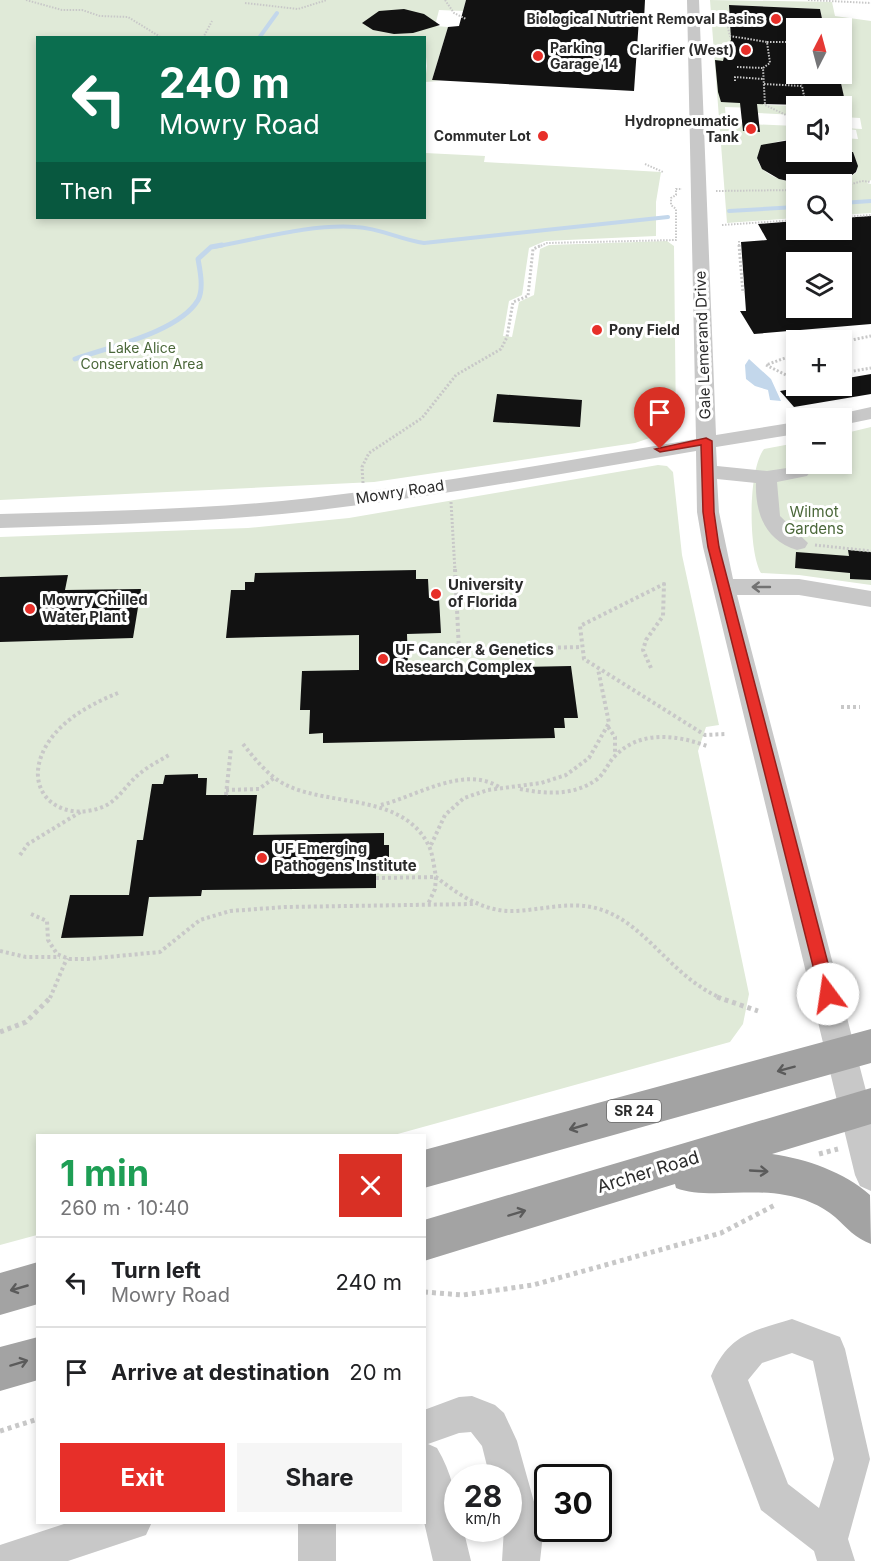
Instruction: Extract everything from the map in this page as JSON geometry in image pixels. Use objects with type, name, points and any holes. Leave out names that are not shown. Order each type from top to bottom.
[{"type":"main road","name":"SR 24","points":[[426,1168],[857,1049]]},
{"type":"main road","name":"Archer Road","points":[[426,1240],[864,1108]]},
{"type":"main road","points":[[617,1181],[731,1170],[777,1172],[823,1187],[842,1197],[871,1224]]},
{"type":"main road","points":[[0,1294],[36,1284]]},
{"type":"main road","points":[[0,1369],[36,1359]]},
{"type":"street","name":"Gale Lemerand Drive","points":[[693,0],[708,512],[714,547],[727,596],[857,1049],[871,1174]]},
{"type":"street","points":[[852,417],[871,413]]},
{"type":"street","name":"Mowry Road","points":[[0,521],[164,516],[308,505],[432,488],[786,429]]},
{"type":"street","points":[[708,472],[767,477],[787,474]]},
{"type":"street","points":[[767,477],[765,503],[770,521],[802,542]]},
{"type":"street","points":[[727,596],[815,602],[838,595],[871,599]]},
{"type":"street","points":[[792,1336],[828,1349],[852,1459],[833,1550],[774,1497],[729,1376],[751,1349],[792,1336]]},
{"type":"street","points":[[426,1427],[459,1415],[472,1414],[482,1418],[491,1426],[499,1441],[524,1534],[521,1561]]},
{"type":"street","points":[[426,1464],[431,1473],[452,1561]]},
{"type":"street","points":[[7,1561],[127,1524]]},
{"type":"path","points":[[27,0],[62,10],[82,10],[100,16],[128,17],[159,36]]},
{"type":"path","points":[[245,3],[312,8],[327,0]]},
{"type":"path","points":[[445,0],[454,13],[466,19]]},
{"type":"path","points":[[808,0],[871,3]]},
{"type":"path","points":[[204,36],[212,21]]},
{"type":"path","points":[[727,24],[730,36],[767,42],[786,42]]},
{"type":"path","points":[[737,67],[763,68],[770,63],[767,42]]},
{"type":"path","points":[[763,68],[765,105],[786,115]]},
{"type":"path","points":[[735,81],[735,77],[764,79]]},
{"type":"path","points":[[764,84],[802,86],[804,96]]},
{"type":"path","points":[[645,164],[663,172]]},
{"type":"path","points":[[852,184],[862,181],[871,182]]},
{"type":"path","points":[[364,486],[362,467],[369,453],[422,418],[456,375],[501,349],[507,337],[513,302],[528,296],[533,249],[547,243],[676,240],[676,209],[671,205],[676,189]]},
{"type":"path","points":[[718,192],[786,190]]},
{"type":"path","points":[[852,216],[871,215]]},
{"type":"path","points":[[722,225],[786,221]]},
{"type":"path","points":[[739,241],[744,292]]},
{"type":"path","points":[[852,340],[871,336]]},
{"type":"path","points":[[786,358],[766,365],[786,375]]},
{"type":"path","points":[[852,371],[871,368]]},
{"type":"path","points":[[667,415],[680,416]]},
{"type":"path","points":[[450,498],[459,650]]},
{"type":"path","points":[[802,542],[818,546],[871,551]]},
{"type":"path","points":[[651,668],[643,650],[646,640],[662,620],[664,584],[580,626],[584,659],[705,735],[725,734]]},
{"type":"path","points":[[408,651],[582,647]]},
{"type":"path","points":[[598,668],[608,727],[615,737],[615,755]]},
{"type":"path","points":[[82,811],[56,807],[46,801],[38,790],[36,775],[40,758],[48,742],[72,719],[90,706],[118,693]]},
{"type":"path","points":[[841,707],[860,707]]},
{"type":"path","points":[[515,788],[558,779],[579,768],[594,755],[608,727]]},
{"type":"path","points":[[428,904],[435,889],[436,877],[431,845],[440,820],[454,804],[476,792],[500,788],[561,794],[576,789],[597,779],[615,755],[641,739],[682,737],[707,746]]},
{"type":"path","points":[[243,744],[274,778],[285,785],[311,794],[380,805],[397,811],[415,826],[431,845]]},
{"type":"path","points":[[231,748],[226,793],[259,789],[274,778]]},
{"type":"path","points":[[20,855],[28,844],[82,811],[114,800],[142,772],[168,755]]},
{"type":"path","points":[[380,805],[460,780],[487,780],[500,788]]},
{"type":"path","points":[[376,878],[436,877],[474,904]]},
{"type":"path","points":[[0,951],[26,957],[64,957],[79,960],[153,954],[166,947],[202,919],[236,910],[474,904],[514,911],[554,904],[570,904],[609,912],[626,921],[690,981],[722,1000],[758,1011]]},
{"type":"path","points":[[32,914],[47,921],[46,939],[64,957]]},
{"type":"path","points":[[0,1032],[23,1024],[44,1008],[59,985],[64,957]]},
{"type":"path","points":[[426,1292],[463,1295],[533,1285],[721,1233],[783,1199]]},
{"type":"path","points":[[0,1431],[36,1420]]},
{"type":"green space","name":"Lake Alice Conservation Area","points":[[0,0],[466,0],[463,11],[439,10],[435,26],[448,27],[432,80],[440,81],[426,82],[426,36],[36,36],[36,219],[426,219],[426,153],[485,156],[484,162],[661,172],[656,202],[656,236],[545,241],[529,248],[522,295],[509,301],[503,336],[512,337],[519,302],[534,295],[540,249],[549,245],[667,241],[674,246],[676,429],[635,443],[374,482],[0,500]]},
{"type":"green space","points":[[710,0],[832,2],[835,16],[849,18],[822,18],[820,9],[729,5],[731,35],[786,38],[786,84],[805,84],[807,96],[797,96],[796,90],[765,89],[767,105],[786,106],[786,114],[757,113],[756,108],[725,107],[726,123],[786,126],[786,140],[763,148],[757,158],[763,170],[786,180],[786,219],[727,223]]},
{"type":"green space","points":[[852,18],[871,21],[871,180],[867,183],[871,184],[871,213],[852,214],[852,176],[857,172],[856,160],[852,157],[852,139],[858,139],[856,130],[852,128],[862,129],[860,118],[852,118],[852,96],[844,96],[841,84],[852,84]]},
{"type":"green space","name":"Wilmot Gardens","points":[[871,427],[871,585],[799,575],[761,573],[754,547],[752,510],[755,474],[764,449],[786,445],[786,474],[852,474],[852,432]]},
{"type":"green space","points":[[658,465],[667,466],[673,472],[682,555],[719,725],[706,727],[698,751],[749,994],[743,1024],[730,1042],[398,1134],[36,1134],[36,1235],[0,1245],[0,537],[248,528],[349,518]]},
{"type":"water","points":[[749,359],[771,379],[781,401],[770,400],[768,390],[755,386],[746,379],[745,365]]},
{"type":"building","name":"Parking Garage 14","points":[[466,0],[645,0],[644,20],[639,19],[634,91],[432,80],[448,27],[459,26]]},
{"type":"building","points":[[729,5],[820,9],[822,18],[786,18],[786,84],[841,84],[844,96],[786,96],[786,105],[757,104],[760,132],[743,131],[740,103],[721,102],[718,92],[715,60],[723,61],[726,48],[731,40]]},
{"type":"building","points":[[404,9],[424,14],[440,25],[413,33],[394,34],[373,30],[362,23],[379,11]]},
{"type":"building","points":[[786,141],[786,162],[852,162],[853,152],[858,166],[852,175],[786,174],[786,181],[762,169],[757,158],[761,145]]},
{"type":"building","points":[[871,216],[871,324],[754,334],[740,311],[746,311],[741,242],[767,240],[758,224],[786,222],[786,240],[852,240],[852,217]]},
{"type":"building","points":[[871,374],[871,394],[794,407],[780,391],[786,390],[786,396],[852,396],[852,377]]},
{"type":"building","points":[[497,394],[582,400],[580,427],[493,422]]},
{"type":"building","points":[[848,550],[871,552],[871,580],[850,579],[850,573],[795,568],[796,552],[849,556]]},
{"type":"building","name":"UF Cancer & Genetics Research Complex","points":[[416,570],[416,579],[428,579],[429,598],[439,598],[441,633],[407,634],[408,669],[571,666],[578,718],[564,718],[565,728],[554,728],[555,738],[323,743],[323,733],[309,734],[310,710],[300,710],[302,671],[359,670],[359,635],[226,638],[231,590],[245,590],[245,582],[254,582],[255,573]]},
{"type":"building","points":[[68,575],[65,590],[141,589],[133,638],[0,642],[0,577]]},
{"type":"building","name":"UF Emerging Pathogens Institute","points":[[198,774],[198,778],[207,778],[206,795],[257,795],[253,835],[384,833],[384,845],[389,845],[389,873],[376,873],[376,888],[202,890],[201,896],[149,897],[143,936],[61,938],[70,895],[129,895],[137,840],[143,840],[152,784],[163,784],[165,775]]},
{"type":"waterway","points":[[260,36],[277,13]]},
{"type":"waterway","points":[[852,202],[871,201]]},
{"type":"waterway","points":[[729,211],[786,208]]},
{"type":"waterway","points":[[213,247],[320,228],[365,228],[424,243],[668,217]]},
{"type":"waterway","points":[[75,359],[160,330],[189,311],[200,296],[201,280],[198,259],[211,247],[222,245]]},
{"type":"place","name":"Biological Nutrient Removal Basins","points":[[776,19]]},
{"type":"place","name":"Clarifier (West)","points":[[746,50]]},
{"type":"place","name":"Parking Garage 14","points":[[538,56]]},
{"type":"place","name":"Hydropneumatic Tank","points":[[751,129]]},
{"type":"place","name":"Commuter Lot","points":[[543,136]]},
{"type":"place","name":"Pony Field","points":[[597,330]]},
{"type":"place","name":"University of Florida","points":[[436,594]]},
{"type":"place","name":"Mowry Chilled Water Plant","points":[[30,609]]},
{"type":"place","name":"UF Cancer & Genetics Research Complex","points":[[383,659]]},
{"type":"place","name":"UF Emerging Pathogens Institute","points":[[262,858]]},
{"type":"route","points":[[660,449],[706,441],[708,512],[714,547],[828,994]]}]
